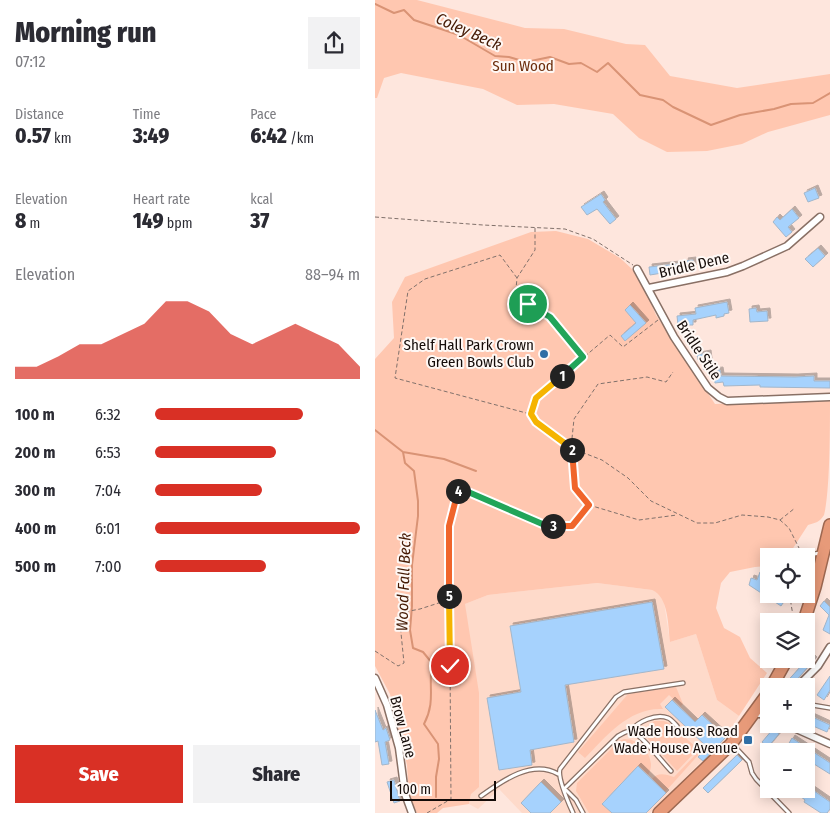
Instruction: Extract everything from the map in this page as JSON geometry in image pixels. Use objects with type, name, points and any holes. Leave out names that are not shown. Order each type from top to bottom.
[{"type":"highway","points":[[807,613],[830,526]]},
{"type":"highway","points":[[659,813],[760,718]]},
{"type":"street","name":"Bridle Dene","points":[[649,288],[727,272],[743,266],[787,246],[820,217]]},
{"type":"street","name":"Bridle Stile","points":[[637,269],[649,288],[662,317],[708,388],[719,397],[727,402],[830,397]]},
{"type":"street","points":[[807,678],[818,666],[830,647]]},
{"type":"street","name":"Brow Lane","points":[[375,678],[387,705],[399,748],[405,794],[412,813]]},
{"type":"street","points":[[805,733],[830,744]]},
{"type":"lane","points":[[815,554],[823,553]]},
{"type":"lane","points":[[559,774],[563,763],[616,697],[624,692],[683,682]]},
{"type":"lane","points":[[815,706],[830,708]]},
{"type":"lane","points":[[631,731],[634,727],[655,717],[667,717],[677,726]]},
{"type":"lane","points":[[564,789],[623,732],[631,731],[638,735],[671,771]]},
{"type":"lane","points":[[731,744],[749,762],[752,773],[789,813]]},
{"type":"lane","points":[[481,796],[517,773],[544,769],[553,770],[559,774],[573,813]]},
{"type":"lane","points":[[564,789],[576,800],[583,813]]},
{"type":"path","points":[[375,217],[565,228],[593,239],[637,269]]},
{"type":"path","points":[[535,227],[535,250],[517,278],[517,289],[521,299],[550,317],[583,357]]},
{"type":"path","points":[[517,278],[500,255],[425,279],[408,291],[395,378],[531,414],[536,422],[571,448],[602,460],[628,478],[651,501],[697,523],[715,523],[742,515],[780,520],[789,528],[798,548]]},
{"type":"path","points":[[531,414],[536,398],[610,335],[623,347],[662,317]]},
{"type":"path","points":[[673,372],[666,382],[647,377],[598,384],[574,419],[571,448],[575,488],[589,505],[639,520],[678,514]]},
{"type":"path","points":[[427,813],[451,799],[449,526],[459,488],[547,526],[572,526],[589,505]]},
{"type":"path","points":[[780,520],[795,508]]},
{"type":"path","points":[[375,651],[399,666],[404,663],[399,613],[420,609],[449,599]]},
{"type":"shaded area","points":[[597,583],[652,590],[659,593],[664,602],[670,642],[696,634],[717,700],[739,716],[726,737],[650,813],[522,813],[499,789],[478,809],[469,804],[471,794],[465,604],[488,595]]},
{"type":"green space","name":"Sun Wood","points":[[375,0],[417,0],[525,28],[564,29],[626,44],[645,45],[670,76],[737,88],[830,74],[830,115],[768,132],[742,144],[707,151],[667,152],[639,138],[613,114],[554,104],[517,105],[483,89],[401,73],[384,78],[377,98],[375,98]]},
{"type":"green space","points":[[556,231],[588,239],[620,258],[632,269],[644,287],[656,315],[715,404],[830,400],[829,476],[826,505],[824,515],[819,521],[808,525],[793,548],[760,548],[760,567],[730,572],[721,583],[716,608],[724,628],[740,637],[750,658],[767,673],[764,678],[760,678],[760,684],[739,716],[717,700],[696,634],[670,642],[665,605],[658,594],[652,590],[597,583],[488,595],[465,604],[479,693],[479,787],[471,794],[469,804],[443,808],[437,813],[417,813],[409,797],[407,765],[390,694],[375,666],[375,359],[394,338],[392,302],[405,277],[531,232]]},
{"type":"green space","points":[[676,687],[683,704],[681,706],[669,695],[660,704],[663,709],[651,710],[629,718],[610,732],[585,758],[578,752],[628,694]]},
{"type":"green space","points":[[654,721],[669,723],[698,749],[677,771],[648,739],[647,731]]},
{"type":"green space","points":[[624,739],[636,742],[642,746],[649,757],[651,769],[648,775],[638,766],[602,803],[612,813],[589,813],[576,791],[577,783],[619,741]]},
{"type":"green space","points":[[700,750],[701,752],[665,792],[652,779],[662,774],[674,777]]},
{"type":"building","points":[[815,188],[819,198],[808,202],[804,193]]},
{"type":"building","points":[[601,194],[605,200],[603,202],[616,219],[610,224],[597,209],[587,215],[581,207]]},
{"type":"building","points":[[792,209],[799,218],[788,227],[792,232],[786,237],[773,222],[777,217],[780,220]]},
{"type":"building","points":[[818,248],[825,256],[813,267],[805,259]]},
{"type":"building","points":[[693,260],[693,268],[650,275],[649,267],[686,263],[685,261]]},
{"type":"building","points":[[727,302],[729,313],[724,314],[724,316],[716,318],[716,315],[693,320],[693,325],[678,325],[677,316],[696,314],[695,308]]},
{"type":"building","points":[[630,305],[646,323],[625,341],[621,336],[636,323],[625,310]]},
{"type":"building","points":[[756,308],[757,312],[767,311],[768,321],[750,322],[749,309]]},
{"type":"building","points":[[708,353],[710,369],[704,370],[703,360],[698,360],[697,355]]},
{"type":"building","points":[[720,370],[721,376],[814,376],[814,381],[830,381],[830,388],[760,387],[760,385],[724,386],[723,382],[715,383],[714,377],[710,377],[710,371]]},
{"type":"building","points":[[760,572],[760,592],[749,585],[751,578],[757,580]]},
{"type":"building","points":[[824,601],[830,607],[830,634],[823,630],[829,615],[820,606]]},
{"type":"building","points":[[652,602],[664,669],[565,685],[574,742],[530,750],[532,765],[499,770],[487,698],[521,692],[510,626]]},
{"type":"building","points":[[799,668],[807,668],[798,678],[790,678]]},
{"type":"building","points":[[830,676],[830,690],[824,700],[817,695]]},
{"type":"building","points":[[672,700],[695,722],[702,715],[726,737],[703,761],[698,757],[707,747],[665,707]]},
{"type":"building","points":[[375,710],[383,730],[386,728],[390,740],[385,742],[389,764],[382,765],[378,741],[375,742]]},
{"type":"building","points":[[815,718],[830,725],[827,732],[815,727]]},
{"type":"building","points":[[770,733],[779,734],[771,743],[762,742]]},
{"type":"building","points":[[792,738],[800,743],[789,743]]},
{"type":"building","points":[[815,753],[830,763],[830,774],[815,765]]},
{"type":"building","points":[[737,755],[742,760],[708,793],[703,788]]},
{"type":"building","points":[[638,766],[666,793],[646,813],[612,813],[602,804]]},
{"type":"building","points":[[394,780],[400,801],[394,803],[387,782]]},
{"type":"building","points":[[541,782],[561,802],[550,813],[531,813],[521,803]]},
{"type":"building","points":[[815,792],[830,802],[830,809],[827,813],[821,813],[804,802],[805,800],[802,798],[815,798]]},
{"type":"waterway","name":"Coley Beck","points":[[375,4],[394,13],[404,10],[414,20],[459,35],[495,56],[509,57],[526,62],[550,57],[569,64],[581,63],[597,72],[608,63],[640,95],[663,100],[673,107],[711,125],[740,115],[791,104],[813,103],[830,93]]},
{"type":"waterway","name":"Wood Fall Beck","points":[[375,430],[403,452],[405,463],[414,471],[418,516],[412,565],[410,630],[413,648],[423,652],[432,663],[431,701],[424,724],[438,744],[439,759],[436,777],[436,797]]},
{"type":"waterway","points":[[403,452],[444,459],[476,471]]},
{"type":"place","name":"Shelf Hall Park Crown Green Bowls Club","points":[[544,354]]},
{"type":"place","name":"Wade House Road Wade House Avenue","points":[[748,740]]},
{"type":"route","points":[[450,666],[449,526],[459,488],[547,526],[572,526],[589,505],[575,488],[571,448],[536,422],[531,414],[536,398],[583,357],[550,317],[528,304]]}]
